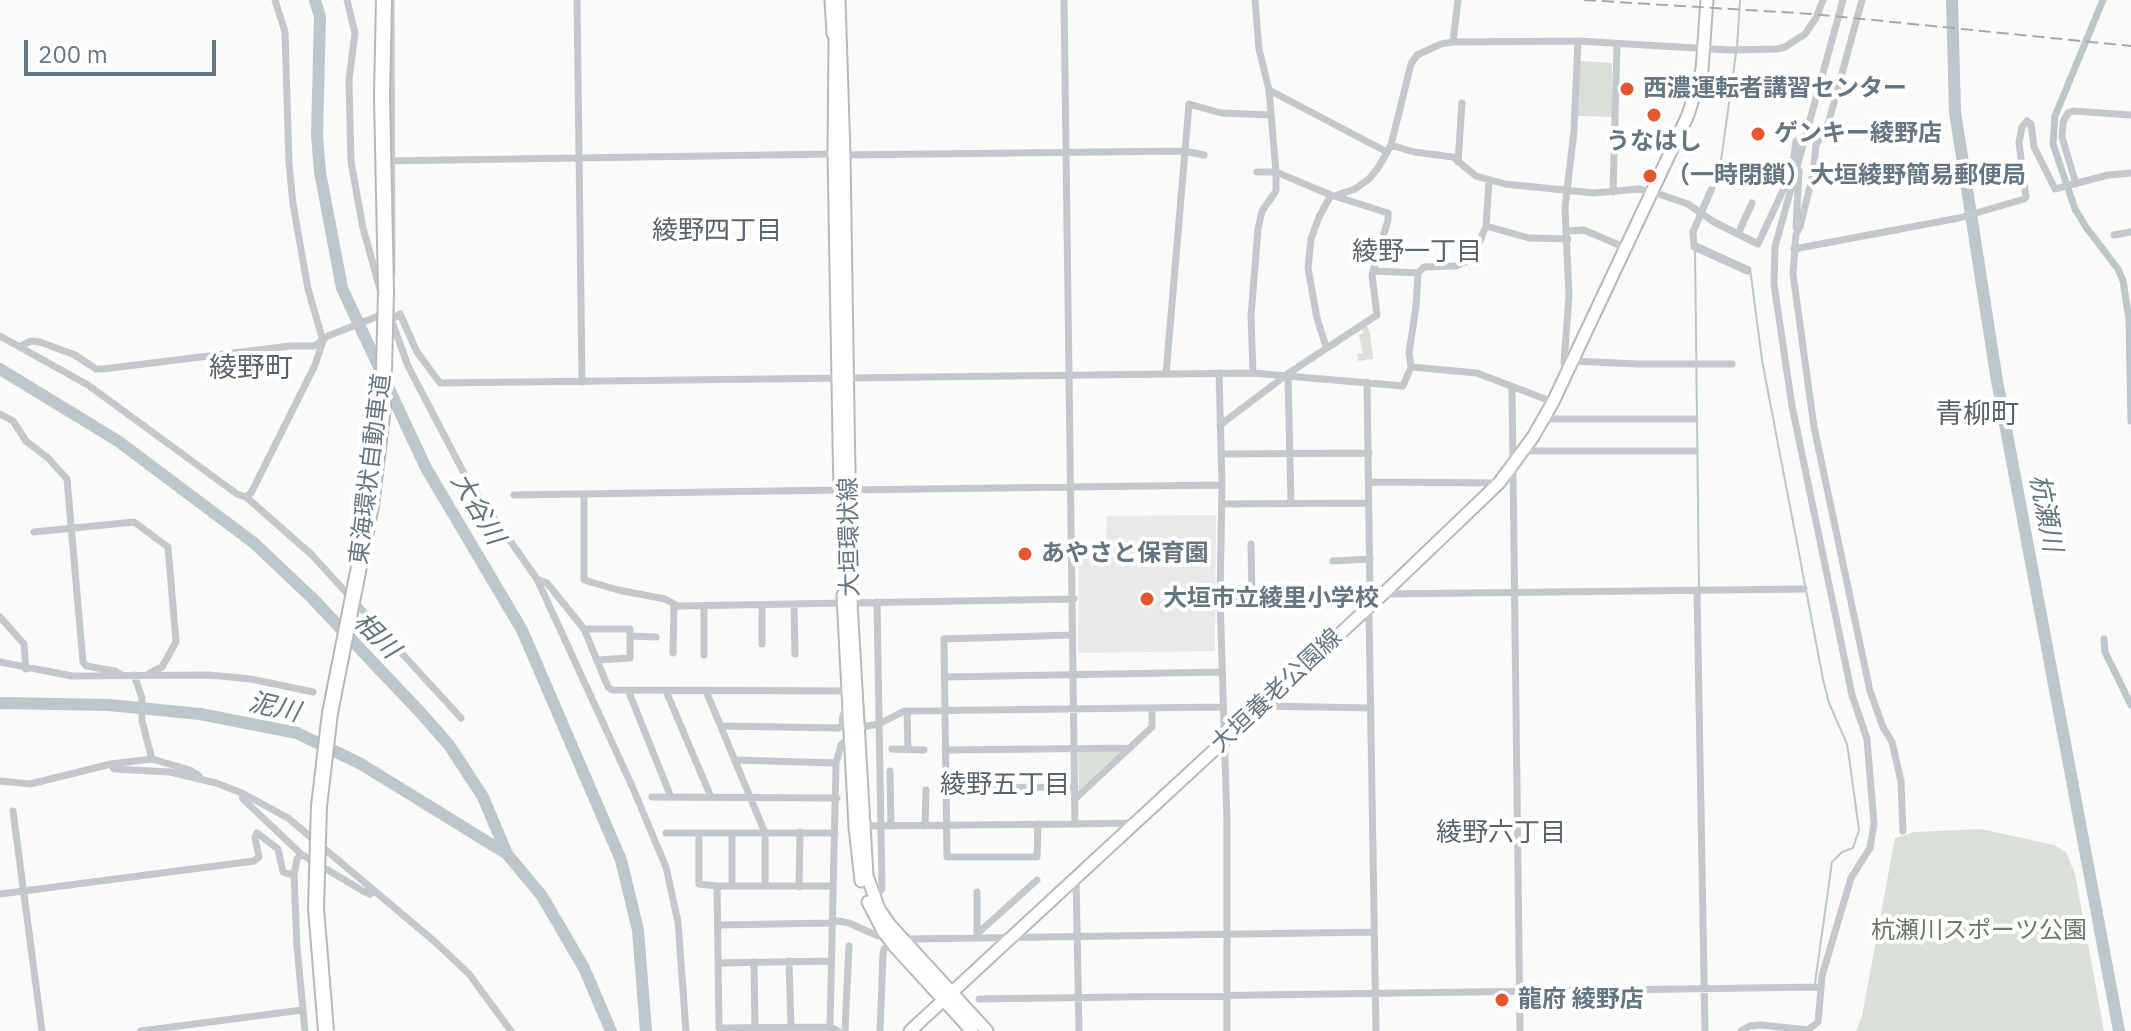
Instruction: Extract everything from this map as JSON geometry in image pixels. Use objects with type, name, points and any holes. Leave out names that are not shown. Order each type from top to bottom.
[{"type":"highway","name":"東海環状自動車道","points":[[326,1031],[316,908],[319,806],[330,713],[371,506],[383,407],[386,291],[382,96],[384,0]]},
{"type":"main road","name":"大垣環状線","points":[[837,0],[844,490],[860,878],[873,914],[892,944],[987,1031]]},
{"type":"main road","name":"大垣養老公園線","points":[[910,1031],[1499,483],[1553,402],[1675,145],[1698,89],[1707,0]]},
{"type":"main road","name":"大垣環状線","points":[[847,603],[848,708],[864,826],[867,876],[884,917],[972,1031]]},
{"type":"street","points":[[246,497],[251,493],[315,365],[325,339],[308,289],[293,204],[285,32],[275,0]]},
{"type":"street","points":[[347,0],[355,33],[349,80],[352,172],[363,228],[387,314],[425,402],[468,481],[537,579],[597,704],[666,867],[678,922],[686,1031]]},
{"type":"street","points":[[387,314],[391,303],[391,0]]},
{"type":"street","points":[[577,0],[582,382]]},
{"type":"street","points":[[1064,0],[1075,824]]},
{"type":"street","points":[[1253,373],[1251,316],[1258,229],[1262,211],[1276,191],[1269,90],[1259,49],[1255,0]]},
{"type":"street","points":[[1453,42],[1458,0]]},
{"type":"street","points":[[1326,347],[1308,268],[1311,239],[1319,217],[1334,195],[1355,189],[1369,179],[1389,148],[1414,59],[1422,52],[1453,42],[1578,41],[1729,50],[1785,47],[1811,26],[1823,0]]},
{"type":"street","points":[[1741,1031],[1761,1025],[1808,1030],[1818,1022],[1820,987],[1851,878],[1870,848],[1874,824],[1867,739],[1847,672],[1792,406],[1775,295],[1775,247],[1843,0]]},
{"type":"street","points":[[1796,234],[1813,174],[1816,145],[1829,121],[1862,0]]},
{"type":"street","points":[[1567,373],[1564,363],[1569,296],[1566,191],[1574,131],[1578,41]]},
{"type":"street","points":[[1613,192],[1617,44]]},
{"type":"street","points":[[1269,90],[1389,148],[1453,157],[1476,176],[1489,181],[1566,191],[1638,189],[1653,192],[1688,204],[1700,214],[1758,244],[1796,164]]},
{"type":"street","points":[[1458,162],[1462,103]]},
{"type":"street","points":[[1166,374],[1189,104],[1221,113],[1270,115]]},
{"type":"street","points":[[2071,185],[2062,137],[2063,122],[2068,113],[2131,115]]},
{"type":"street","points":[[1794,249],[1959,218],[2026,197],[2019,143],[2023,124],[2027,121],[2031,124],[2034,147],[2055,189],[2108,175],[2131,173]]},
{"type":"street","points":[[1645,140],[1675,145]]},
{"type":"street","points":[[1796,141],[1796,164],[1800,173],[1794,297],[1814,427],[1870,691],[1892,742],[1901,781],[1903,831]]},
{"type":"street","points":[[378,161],[1066,151],[1184,151],[1204,155]]},
{"type":"street","points":[[1220,425],[1326,347],[1377,315],[1372,275],[1388,213],[1276,172],[1257,172]]},
{"type":"street","points":[[21,346],[31,341],[40,342],[75,355],[96,369],[103,369],[290,346],[314,346],[387,314],[400,314],[417,352],[440,383],[1253,373],[1403,386],[1411,367],[1409,353],[1418,273],[1424,267],[1456,266],[1473,258],[1486,226],[1489,181]]},
{"type":"street","points":[[1711,190],[1693,232],[1694,247],[1747,271]]},
{"type":"street","points":[[1738,234],[1752,203]]},
{"type":"street","points":[[1486,226],[1529,238],[1568,235],[1584,230],[1626,249]]},
{"type":"street","points":[[2114,235],[2131,232]]},
{"type":"street","points":[[1374,271],[1418,273]]},
{"type":"street","points":[[0,336],[88,385],[237,494],[246,497],[311,554],[461,718]]},
{"type":"street","points":[[1573,361],[1732,364]]},
{"type":"street","points":[[1411,367],[1477,373],[1553,402]]},
{"type":"street","points":[[1219,373],[1227,1031]]},
{"type":"street","points":[[1288,376],[1291,503]]},
{"type":"street","points":[[1367,382],[1370,559],[1374,600],[1369,614],[1376,1031]]},
{"type":"street","points":[[1512,387],[1520,1031]]},
{"type":"street","points":[[0,414],[13,421],[26,441],[48,458],[67,479],[83,662],[86,666],[121,675]]},
{"type":"street","points":[[1544,419],[1695,419]]},
{"type":"street","points":[[1523,451],[1695,451]]},
{"type":"street","points":[[1221,454],[1369,453]]},
{"type":"street","points":[[1370,482],[1499,483]]},
{"type":"street","points":[[514,495],[1222,485]]},
{"type":"street","points":[[584,495],[584,580],[665,599],[674,604],[1074,599]]},
{"type":"street","points":[[1222,504],[1369,503]]},
{"type":"street","points":[[34,532],[134,522],[168,547],[176,642],[162,667],[148,675]]},
{"type":"street","points":[[1251,544],[1252,597]]},
{"type":"street","points":[[1333,561],[1370,559]]},
{"type":"street","points":[[537,579],[547,583],[584,629],[612,690],[847,691]]},
{"type":"street","points":[[1220,597],[1374,600],[1804,589]]},
{"type":"street","points":[[1697,591],[1705,1031]]},
{"type":"street","points":[[874,897],[882,889],[877,602]]},
{"type":"street","points":[[673,653],[674,604]]},
{"type":"street","points":[[794,604],[795,654]]},
{"type":"street","points":[[762,605],[762,644]]},
{"type":"street","points":[[704,606],[704,655]]},
{"type":"street","points":[[0,617],[24,644],[26,669]]},
{"type":"street","points":[[584,629],[630,629],[630,658],[598,660]]},
{"type":"street","points":[[1038,824],[1037,857],[947,857],[944,639],[1073,635]]},
{"type":"street","points":[[630,636],[656,637]]},
{"type":"street","points":[[0,662],[72,676],[209,675],[251,679],[313,692]]},
{"type":"street","points":[[944,677],[1222,672]]},
{"type":"street","points":[[134,675],[142,698],[142,721],[152,759]]},
{"type":"street","points":[[628,690],[671,797]]},
{"type":"street","points":[[666,691],[711,797]]},
{"type":"street","points":[[706,691],[765,833],[765,886]]},
{"type":"street","points":[[1260,706],[1371,708]]},
{"type":"street","points":[[717,886],[719,1028],[834,1029],[831,961],[836,763],[841,745],[853,731],[879,724],[907,711],[1223,707]]},
{"type":"street","points":[[721,726],[838,728],[842,726],[843,715],[848,708]]},
{"type":"street","points":[[1075,799],[1152,727],[1152,708]]},
{"type":"street","points":[[907,711],[908,749]]},
{"type":"street","points":[[1223,717],[1240,725]]},
{"type":"street","points":[[945,750],[1129,748]]},
{"type":"street","points":[[892,749],[924,750]]},
{"type":"street","points":[[0,781],[30,784],[111,764],[152,759],[190,770],[204,780]]},
{"type":"street","points":[[735,760],[836,763]]},
{"type":"street","points":[[111,764],[114,769],[170,772],[204,780],[242,793],[298,826],[469,974],[511,1031]]},
{"type":"street","points":[[890,771],[891,826]]},
{"type":"street","points":[[946,788],[1075,787]]},
{"type":"street","points":[[925,826],[926,790]]},
{"type":"street","points":[[242,793],[243,799],[301,854],[363,891],[370,894],[375,891]]},
{"type":"street","points":[[652,797],[837,798]]},
{"type":"street","points":[[13,811],[42,1031]]},
{"type":"street","points":[[864,826],[1134,823]]},
{"type":"street","points":[[799,887],[800,832]]},
{"type":"street","points":[[0,894],[254,861],[259,857],[255,838],[257,833],[278,849],[283,872],[294,875]]},
{"type":"street","points":[[666,833],[835,833]]},
{"type":"street","points":[[699,833],[699,884],[833,886]]},
{"type":"street","points":[[732,833],[732,886]]},
{"type":"street","points":[[301,854],[294,875],[305,1031]]},
{"type":"street","points":[[1076,877],[1079,1031]]},
{"type":"street","points":[[978,936],[1037,880]]},
{"type":"street","points":[[977,892],[978,936]]},
{"type":"street","points":[[718,925],[832,921],[849,923],[878,936]]},
{"type":"street","points":[[912,939],[1374,932]]},
{"type":"street","points":[[880,1031],[883,955],[884,949],[892,944]]},
{"type":"street","points":[[845,1031],[849,946]]},
{"type":"street","points":[[789,961],[791,1028]]},
{"type":"street","points":[[718,963],[831,961]]},
{"type":"street","points":[[754,962],[756,1029]]},
{"type":"street","points":[[979,999],[1820,987]]},
{"type":"street","points":[[141,1031],[302,1010]]},
{"type":"shaded area","name":"大垣市立綾里小学校","points":[[1216,515],[1215,651],[1078,653],[1079,546],[1106,543],[1107,516]]},
{"type":"green space","points":[[1580,61],[1612,63],[1612,117],[1578,116]]},
{"type":"green space","points":[[1366,323],[1373,359],[1358,361],[1357,354],[1363,353],[1359,335],[1363,333],[1361,327]]},
{"type":"green space","points":[[1121,751],[1079,790],[1078,752]]},
{"type":"green space","name":"杭瀬川スポーツ公園","points":[[1981,829],[2054,845],[2066,852],[2075,874],[2104,1031],[1856,1031],[1862,1016],[1895,838],[1914,832]]},
{"type":"waterway","name":"大谷川","points":[[315,0],[320,17],[317,135],[320,172],[342,288],[426,468],[522,630],[621,860],[638,930],[646,1031]]},
{"type":"waterway","points":[[1737,47],[1740,0]]},
{"type":"waterway","name":"杭瀬川","points":[[1952,0],[1955,112],[1997,381],[2119,1031]]},
{"type":"waterway","points":[[2103,0],[2055,116],[2053,144],[2075,209],[2118,269],[2123,281],[2129,319],[2131,421]]},
{"type":"waterway","points":[[1714,189],[1719,175],[1736,53]]},
{"type":"waterway","points":[[1695,243],[1750,268],[1762,360],[1823,679],[1829,703],[1847,744],[1859,830],[1853,848],[1842,852],[1832,862],[1815,983]]},
{"type":"waterway","points":[[1695,249],[1699,587]]},
{"type":"waterway","name":"相川","points":[[0,369],[118,441],[254,543],[312,598],[420,712],[449,745],[483,797],[507,854],[542,896],[584,968],[611,1031]]},
{"type":"waterway","points":[[2104,639],[2105,652],[2131,705]]},
{"type":"waterway","name":"泥川","points":[[0,703],[109,705],[200,714],[297,733],[361,764],[507,854]]},
{"type":"railway","points":[[1584,0],[1813,14],[2131,46]]},
{"type":"place","name":"西濃運転者講習センター","points":[[1627,89]]},
{"type":"place","name":"うなはし","points":[[1654,115]]},
{"type":"place","name":"ゲンキー綾野店","points":[[1758,134]]},
{"type":"place","name":"（一時閉鎖）大垣綾野簡易郵便局","points":[[1650,176]]},
{"type":"place","name":"あやさと保育園","points":[[1025,554]]},
{"type":"place","name":"大垣市立綾里小学校","points":[[1147,599]]},
{"type":"place","name":"龍府 綾野店","points":[[1502,1000]]},
{"type":"district","name":"綾野四丁目","points":[[717,231]]},
{"type":"district","name":"綾野一丁目","points":[[1417,252]]},
{"type":"district","name":"綾野町","points":[[251,369]]},
{"type":"district","name":"青柳町","points":[[1977,415]]},
{"type":"district","name":"綾野五丁目","points":[[1005,785]]},
{"type":"district","name":"綾野六丁目","points":[[1501,833]]}]
